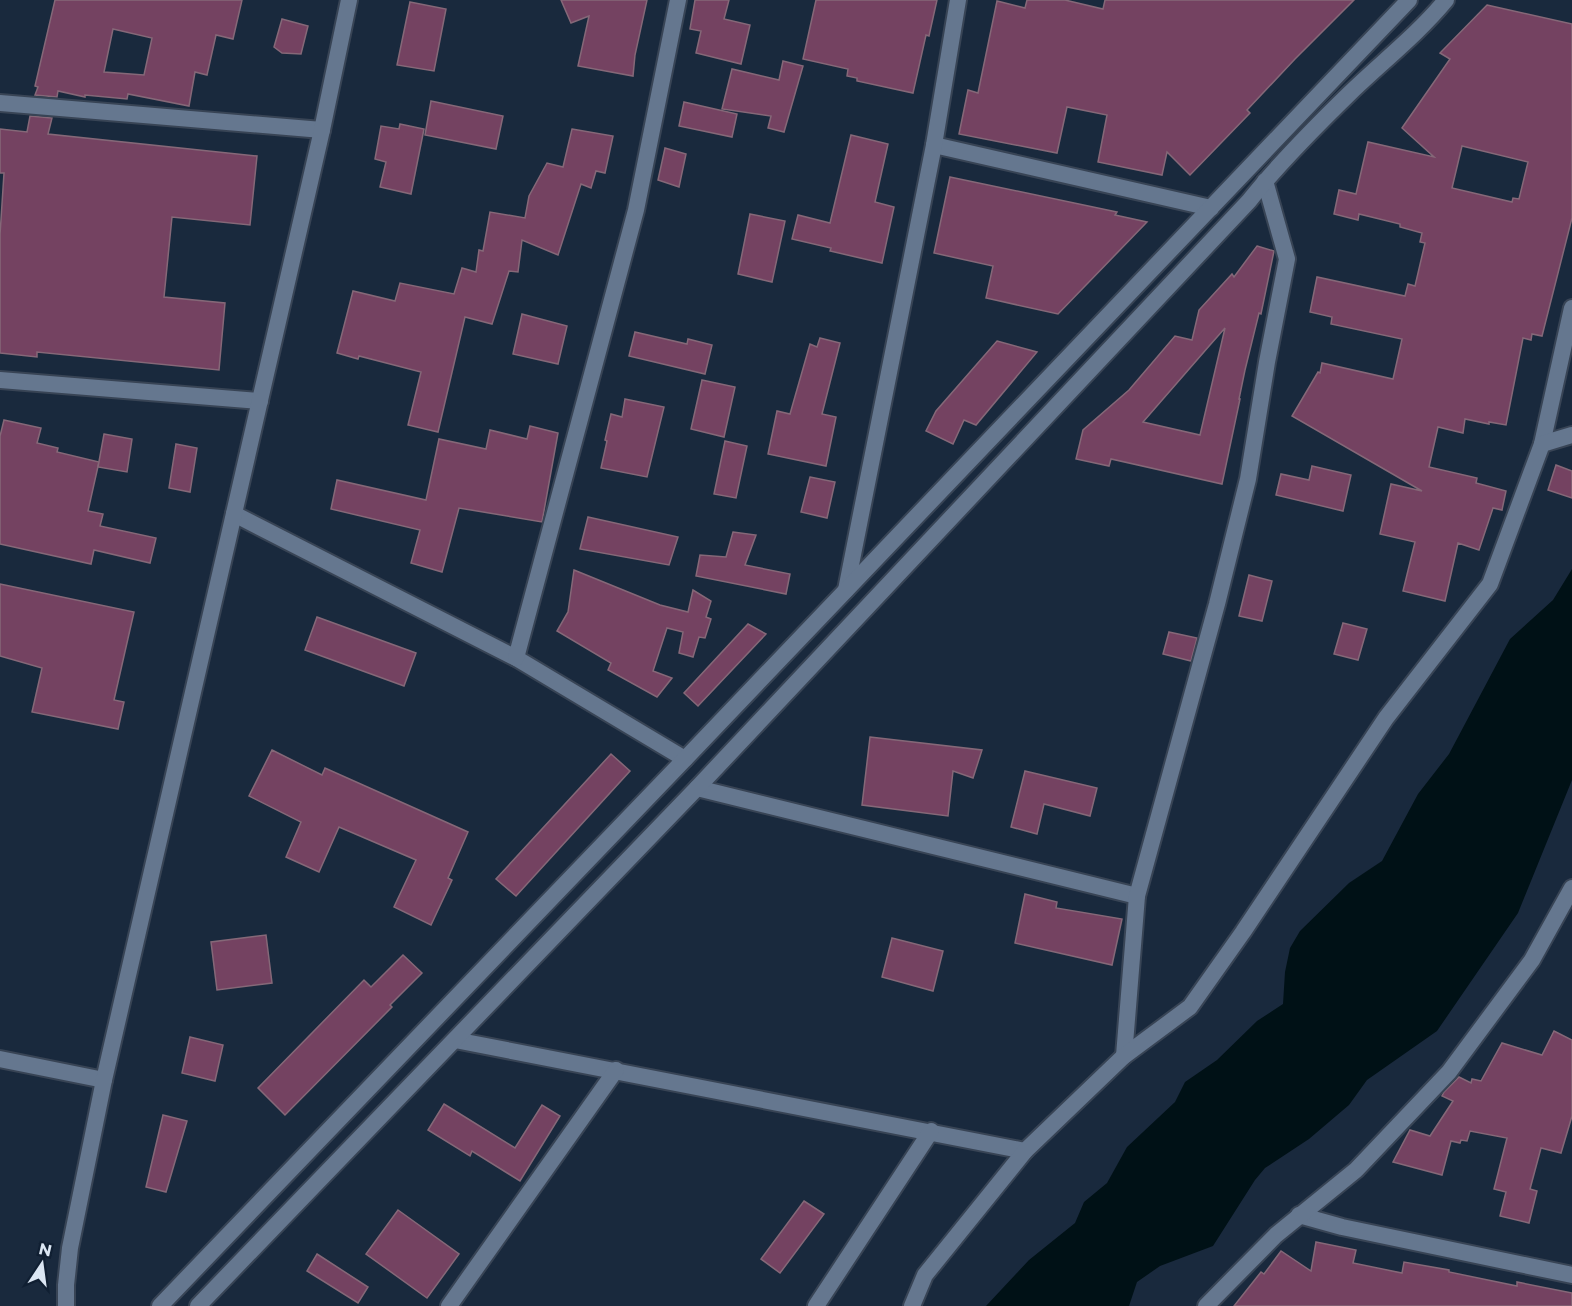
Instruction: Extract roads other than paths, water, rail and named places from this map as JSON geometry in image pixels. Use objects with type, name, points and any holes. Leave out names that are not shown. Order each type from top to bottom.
[{"type":"street","points":[[66,1306],[70,1248],[104,1080],[322,130],[349,0]]},
{"type":"street","points":[[516,658],[636,210],[678,0]]},
{"type":"street","points":[[846,590],[934,145],[958,0]]},
{"type":"street","points":[[160,1306],[1409,0]]},
{"type":"street","points":[[198,1306],[697,788],[1241,210],[1265,181],[1350,93],[1428,21],[1446,0]]},
{"type":"street","points":[[0,102],[322,130]]},
{"type":"street","points":[[934,145],[1211,208]]},
{"type":"street","points":[[1124,1056],[1137,896],[1217,604],[1248,479],[1267,362],[1287,260],[1265,181]]},
{"type":"street","points":[[912,1306],[926,1275],[1025,1150],[1124,1056],[1191,1007],[1386,718],[1490,584],[1542,444],[1572,308]]},
{"type":"street","points":[[0,380],[260,401]]},
{"type":"street","points":[[1542,444],[1572,435]]},
{"type":"street","points":[[234,514],[516,658],[685,759]]},
{"type":"street","points":[[697,788],[1137,896]]},
{"type":"street","points":[[1206,1306],[1276,1235],[1356,1170],[1449,1072],[1532,960],[1572,888]]},
{"type":"street","points":[[455,1041],[1025,1150]]},
{"type":"street","points":[[0,1059],[104,1080]]},
{"type":"street","points":[[449,1306],[616,1070]]},
{"type":"street","points":[[816,1306],[931,1131]]},
{"type":"street","points":[[1299,1215],[1342,1227],[1572,1275]]}]
